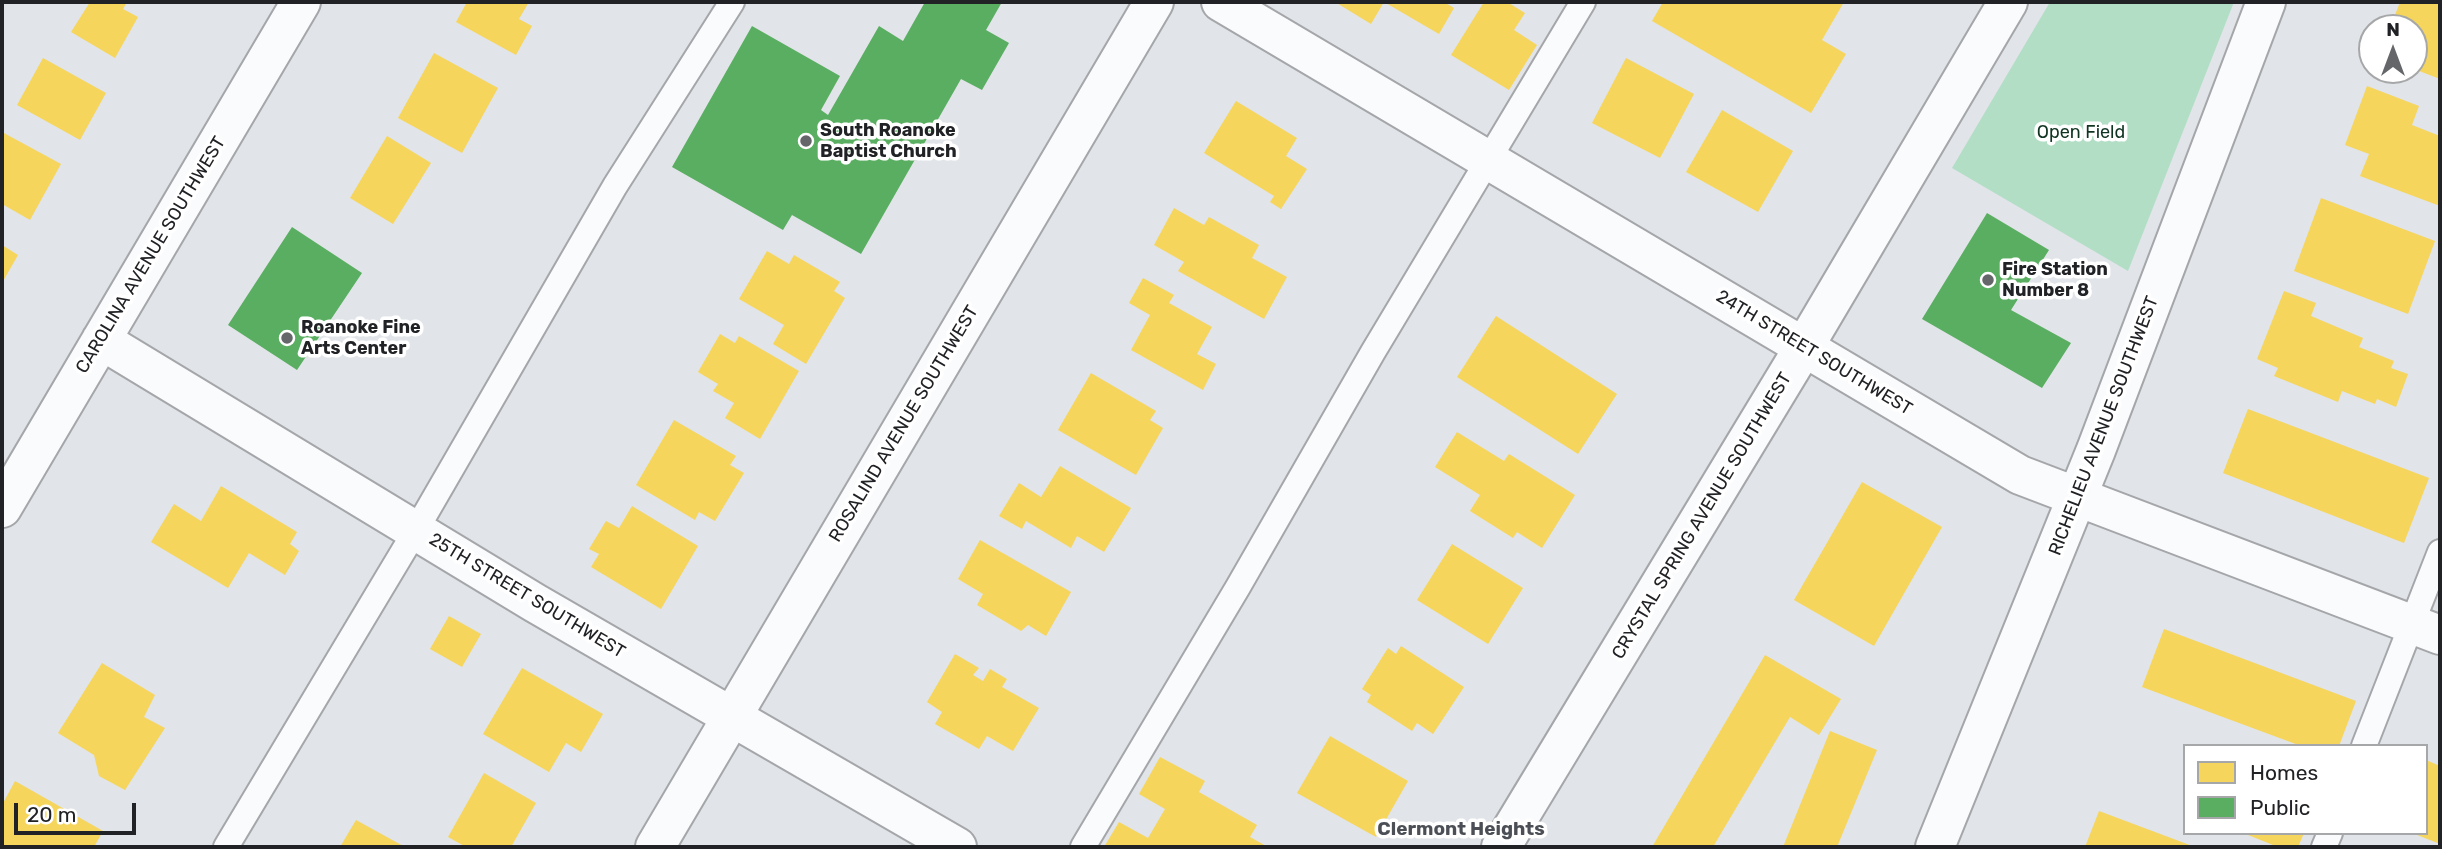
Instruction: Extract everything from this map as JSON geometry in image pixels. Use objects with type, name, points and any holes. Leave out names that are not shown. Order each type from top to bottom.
[{"type":"street","name":"CAROLINA AVENUE SOUTHWEST","points":[[2,508],[301,2]]},
{"type":"street","name":"ROSALIND AVENUE SOUTHWEST","points":[[655,847],[1154,2]]},
{"type":"street","name":"24TH STREET SOUTHWEST","points":[[1220,2],[2020,475],[2426,629]]},
{"type":"street","name":"CRYSTAL SPRING AVENUE SOUTHWEST","points":[[1501,847],[1804,347],[2008,2]]},
{"type":"street","name":"RICHELIEU AVENUE SOUTHWEST","points":[[1935,847],[2077,497],[2266,2]]},
{"type":"street","name":"25TH STREET SOUTHWEST","points":[[101,340],[535,603],[957,847]]},
{"type":"lane","points":[[226,847],[416,530],[615,186],[732,2]]},
{"type":"lane","points":[[1083,847],[1238,587],[1373,352],[1583,2]]},
{"type":"lane","points":[[2365,744],[2426,629],[2440,552]]},
{"type":"green space","name":"Open Field","points":[[2050,2],[2234,2],[2128,271],[1952,168]]},
{"type":"building: Homes","points":[[90,2],[127,2],[123,9],[138,17],[115,58],[71,32]]},
{"type":"building: Homes","points":[[467,2],[529,2],[519,19],[532,26],[516,55],[456,22]]},
{"type":"building: Homes","points":[[1335,2],[1384,2],[1371,24]]},
{"type":"building: Homes","points":[[1384,2],[1444,2],[1454,8],[1439,34]]},
{"type":"building: Homes","points":[[1484,2],[1507,2],[1525,13],[1514,30],[1537,45],[1509,90],[1451,55]]},
{"type":"building: Homes","points":[[1663,2],[1844,2],[1822,40],[1846,54],[1811,113],[1652,21]]},
{"type":"building: Homes","points":[[2400,2],[2440,2],[2440,79],[2428,74],[2428,14],[2395,14]]},
{"type":"building: Homes","points":[[434,53],[498,88],[462,153],[398,118]]},
{"type":"building: Homes","points":[[43,58],[106,93],[80,140],[17,105]]},
{"type":"building: Homes","points":[[1626,58],[1694,94],[1660,158],[1592,123]]},
{"type":"building: Homes","points":[[2367,86],[2419,106],[2412,125],[2440,136],[2440,206],[2360,176],[2369,154],[2345,145]]},
{"type":"building: Homes","points":[[1236,101],[1297,138],[1286,156],[1307,169],[1281,209],[1270,202],[1274,196],[1204,153]]},
{"type":"building: Homes","points":[[1722,110],[1793,151],[1758,212],[1686,172]]},
{"type":"building: Homes","points":[[2,132],[61,164],[30,220],[2,204]]},
{"type":"building: Homes","points":[[387,136],[431,163],[393,224],[350,198]]},
{"type":"building: Homes","points":[[2321,198],[2435,241],[2408,314],[2294,271]]},
{"type":"building: Homes","points":[[1174,208],[1204,225],[1209,217],[1259,245],[1252,258],[1287,277],[1264,319],[1178,271],[1184,262],[1154,245]]},
{"type":"building: Homes","points":[[2,245],[18,255],[2,283]]},
{"type":"building: Homes","points":[[767,251],[789,264],[794,255],[840,282],[834,291],[845,298],[806,364],[773,344],[784,325],[739,299]]},
{"type":"building: Homes","points":[[1143,278],[1174,295],[1169,303],[1212,327],[1197,354],[1216,364],[1203,390],[1131,350],[1150,315],[1129,303]]},
{"type":"building: Homes","points":[[2284,291],[2316,303],[2311,316],[2363,338],[2359,347],[2394,361],[2391,368],[2408,374],[2396,407],[2377,399],[2375,404],[2342,391],[2338,402],[2274,376],[2278,368],[2257,359]]},
{"type":"building: Homes","points":[[1496,316],[1617,394],[1578,454],[1457,377]]},
{"type":"building: Homes","points":[[720,334],[735,343],[739,336],[799,371],[760,439],[725,418],[734,403],[713,391],[718,384],[698,372]]},
{"type":"building: Homes","points":[[1091,373],[1156,411],[1150,420],[1163,428],[1136,475],[1058,430]]},
{"type":"building: Homes","points":[[2248,409],[2429,478],[2404,543],[2223,473]]},
{"type":"building: Homes","points":[[674,420],[736,456],[730,465],[744,473],[715,521],[699,512],[695,520],[636,485]]},
{"type":"building: Homes","points":[[1457,432],[1504,461],[1509,454],[1575,495],[1542,548],[1517,532],[1513,538],[1470,511],[1480,495],[1435,467]]},
{"type":"building: Homes","points":[[1060,466],[1131,508],[1104,552],[1077,536],[1071,548],[1026,521],[1022,529],[999,516],[1019,483],[1041,497]]},
{"type":"building: Homes","points":[[1862,482],[1942,527],[1874,646],[1794,600]]},
{"type":"building: Homes","points":[[221,486],[297,532],[290,544],[299,551],[285,575],[249,553],[228,588],[151,542],[174,504],[201,521]]},
{"type":"building: Homes","points":[[632,506],[698,546],[661,609],[591,567],[599,554],[589,549],[606,521],[619,528]]},
{"type":"building: Homes","points":[[980,540],[1071,592],[1046,636],[1028,625],[1021,631],[977,605],[983,594],[958,579]]},
{"type":"building: Homes","points":[[1452,544],[1523,588],[1488,644],[1417,600]]},
{"type":"building: Homes","points":[[449,616],[481,634],[462,667],[430,649]]},
{"type":"building: Homes","points":[[2164,629],[2356,701],[2340,744],[2296,744],[2142,687]]},
{"type":"building: Homes","points":[[1401,646],[1464,687],[1433,734],[1417,723],[1412,731],[1367,702],[1371,695],[1362,689],[1388,648],[1396,654]]},
{"type":"building: Homes","points":[[955,654],[979,668],[973,675],[983,681],[990,669],[1007,679],[1002,687],[1039,708],[1013,751],[987,736],[979,749],[935,724],[942,712],[927,702]]},
{"type":"building: Homes","points":[[1765,655],[1841,699],[1819,735],[1790,717],[1713,847],[1652,847]]},
{"type":"building: Homes","points":[[102,663],[155,695],[144,717],[165,728],[125,790],[99,776],[94,755],[58,733]]},
{"type":"building: Homes","points":[[522,668],[603,714],[581,752],[566,743],[549,772],[483,734]]},
{"type":"building: Homes","points":[[1830,731],[1877,750],[1837,847],[1783,847]]},
{"type":"building: Homes","points":[[1330,736],[1408,781],[1376,837],[1297,793]]},
{"type":"building: Homes","points":[[1160,757],[1205,781],[1199,792],[1257,825],[1250,837],[1268,847],[1104,847],[1119,822],[1148,838],[1165,809],[1139,794]]},
{"type":"building: Homes","points":[[2428,761],[2440,766],[2440,844],[2417,835],[2428,835]]},
{"type":"building: Homes","points":[[484,773],[536,803],[511,847],[466,847],[448,837]]},
{"type":"building: Homes","points":[[15,781],[103,831],[94,847],[2,847],[2,805]]},
{"type":"building: Homes","points":[[2099,811],[2195,847],[2085,847]]},
{"type":"building: Homes","points":[[356,820],[405,847],[340,847]]},
{"type":"building: Homes","points":[[2248,835],[2303,835],[2298,847],[2278,847]]},
{"type":"building: Public","name":"South Roanoke Baptist Church","points":[[925,2],[1002,2],[986,30],[1009,43],[982,90],[961,79],[861,254],[792,215],[783,230],[672,167],[752,26],[840,76],[821,110],[828,115],[879,26],[903,41]]},
{"type":"building: Public","name":"Fire Station Number 8","points":[[1987,213],[2049,250],[2011,310],[2071,343],[2042,388],[1922,319]]},
{"type":"building: Public","points":[[292,227],[362,273],[297,370],[228,325]]},
{"type":"place","name":"South Roanoke Baptist Church","points":[[806,141]]},
{"type":"place","name":"Fire Station Number 8","points":[[1988,280]]},
{"type":"place","name":"Roanoke Fine Arts Center","points":[[287,338]]},
{"type":"district","name":"Clermont Heights","points":[[1461,830]]}]
